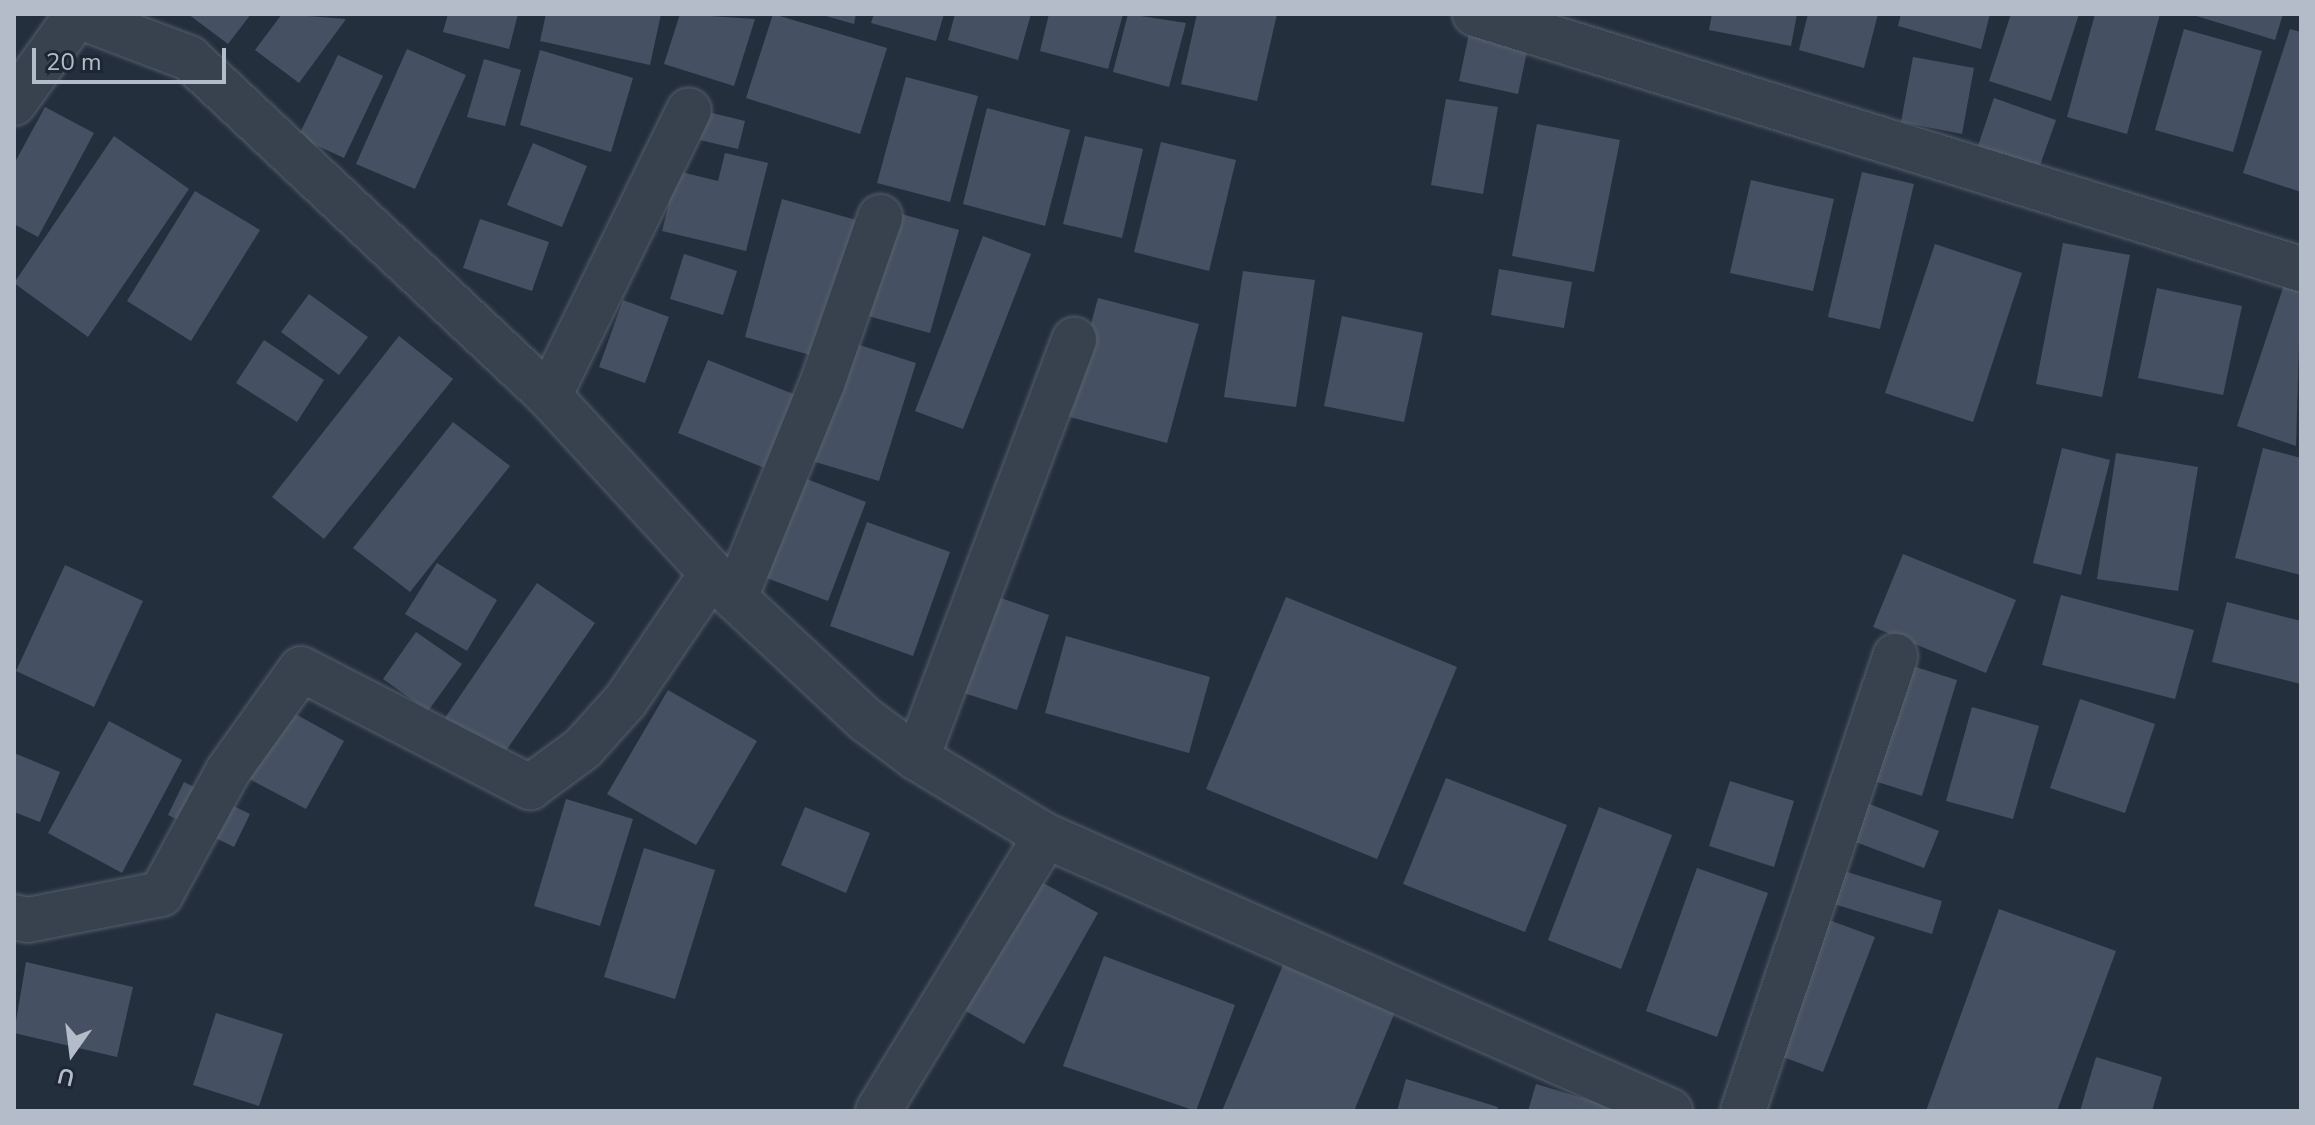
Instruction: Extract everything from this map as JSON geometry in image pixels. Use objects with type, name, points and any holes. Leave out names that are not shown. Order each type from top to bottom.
[{"type":"street","points":[[1475,14],[2301,269]]},
{"type":"street","points":[[14,103],[78,15],[189,58],[549,396],[724,585],[866,720],[917,758],[1046,836],[1670,1111]]},
{"type":"street","points":[[549,396],[689,110]]},
{"type":"street","points":[[14,917],[28,920],[161,894],[228,771],[301,669],[530,787],[583,748],[724,585],[822,384],[880,217]]},
{"type":"street","points":[[917,758],[1074,340]]},
{"type":"street","points":[[1743,1111],[1895,656]]},
{"type":"street","points":[[878,1111],[1046,836]]},
{"type":"building","points":[[188,14],[251,14],[228,44]]},
{"type":"building","points":[[282,14],[346,19],[299,83],[255,50]]},
{"type":"building","points":[[448,14],[518,14],[509,49],[443,32]]},
{"type":"building","points":[[546,14],[661,14],[650,65],[540,41]]},
{"type":"building","points":[[680,14],[755,19],[734,86],[664,64]]},
{"type":"building","points":[[773,14],[887,48],[860,134],[746,98]]},
{"type":"building","points":[[819,14],[856,14],[854,24]]},
{"type":"building","points":[[874,14],[944,14],[936,41],[871,23]]},
{"type":"building","points":[[955,14],[1031,14],[1018,60],[948,40]]},
{"type":"building","points":[[1049,14],[1123,14],[1108,69],[1040,51]]},
{"type":"building","points":[[1128,14],[1186,23],[1169,87],[1113,72]]},
{"type":"building","points":[[1197,14],[1277,14],[1257,101],[1181,84]]},
{"type":"building","points":[[1712,14],[1797,14],[1791,46],[1709,30]]},
{"type":"building","points":[[1808,14],[1878,14],[1864,68],[1799,50]]},
{"type":"building","points":[[1901,14],[1990,14],[1981,49],[1898,26]]},
{"type":"building","points":[[2011,14],[2079,14],[2051,101],[1989,81]]},
{"type":"building","points":[[2095,14],[2160,14],[2127,134],[2067,117]]},
{"type":"building","points":[[2190,14],[2283,14],[2275,40]]},
{"type":"building","points":[[1470,29],[1529,42],[1518,94],[1459,81]]},
{"type":"building","points":[[2184,29],[2262,51],[2233,152],[2155,130]]},
{"type":"building","points":[[2290,29],[2301,32],[2301,192],[2243,173]]},
{"type":"building","points":[[407,49],[466,75],[415,189],[356,164]]},
{"type":"building","points":[[540,50],[633,78],[611,152],[520,125]]},
{"type":"building","points":[[338,55],[383,76],[344,158],[298,137]]},
{"type":"building","points":[[1913,57],[1974,68],[1962,134],[1901,122]]},
{"type":"building","points":[[484,59],[521,70],[505,126],[467,117]]},
{"type":"building","points":[[906,77],[978,96],[950,202],[877,183]]},
{"type":"building","points":[[1994,98],[2056,120],[2039,168],[1978,146]]},
{"type":"building","points":[[1446,99],[1498,107],[1483,194],[1431,185]]},
{"type":"building","points":[[45,107],[94,133],[38,237],[14,224],[14,164]]},
{"type":"building","points":[[987,108],[1070,130],[1045,226],[963,204]]},
{"type":"building","points":[[708,112],[745,121],[738,149],[700,140]]},
{"type":"building","points":[[1537,124],[1620,140],[1594,272],[1512,256]]},
{"type":"building","points":[[114,136],[189,189],[88,337],[14,283]]},
{"type":"building","points":[[1085,136],[1143,149],[1122,238],[1063,224]]},
{"type":"building","points":[[1161,142],[1236,160],[1209,271],[1134,252]]},
{"type":"building","points":[[533,143],[587,166],[562,227],[507,205]]},
{"type":"building","points":[[725,153],[768,163],[746,251],[662,231],[677,171],[718,181]]},
{"type":"building","points":[[1862,172],[1914,184],[1880,329],[1828,317]]},
{"type":"building","points":[[1751,180],[1834,199],[1813,291],[1730,273]]},
{"type":"building","points":[[195,191],[260,230],[191,341],[127,301]]},
{"type":"building","points":[[782,199],[856,220],[818,357],[745,337]]},
{"type":"building","points":[[887,210],[959,230],[930,333],[857,313]]},
{"type":"building","points":[[480,219],[549,242],[532,291],[463,268]]},
{"type":"building","points":[[983,236],[1031,254],[963,429],[915,411]]},
{"type":"building","points":[[2063,243],[2130,255],[2102,397],[2036,384]]},
{"type":"building","points":[[1935,244],[2022,273],[1973,422],[1885,393]]},
{"type":"building","points":[[684,254],[737,271],[723,315],[670,299]]},
{"type":"building","points":[[1499,269],[1572,282],[1564,328],[1491,315]]},
{"type":"building","points":[[2289,270],[2301,274],[2296,446],[2237,426]]},
{"type":"building","points":[[1243,271],[1315,280],[1296,407],[1224,397]]},
{"type":"building","points":[[2157,288],[2242,306],[2223,395],[2138,378]]},
{"type":"building","points":[[309,294],[368,337],[339,375],[281,332]]},
{"type":"building","points":[[1098,298],[1199,324],[1167,443],[1066,416]]},
{"type":"building","points":[[623,300],[669,317],[645,383],[599,367]]},
{"type":"building","points":[[1342,316],[1423,333],[1404,422],[1324,406]]},
{"type":"building","points":[[399,336],[453,379],[324,539],[272,497]]},
{"type":"building","points":[[264,340],[324,380],[297,422],[236,383]]},
{"type":"building","points":[[850,342],[916,363],[879,481],[812,461]]},
{"type":"building","points":[[708,360],[796,395],[767,469],[678,433]]},
{"type":"building","points":[[453,422],[510,466],[410,592],[353,548]]},
{"type":"building","points":[[2062,448],[2110,460],[2081,575],[2033,563]]},
{"type":"building","points":[[2263,448],[2301,458],[2301,575],[2235,558]]},
{"type":"building","points":[[2116,453],[2198,467],[2178,591],[2097,579]]},
{"type":"building","points":[[799,476],[866,502],[828,601],[759,575]]},
{"type":"building","points":[[867,522],[950,552],[913,656],[830,626]]},
{"type":"building","points":[[1903,554],[2016,600],[1986,673],[1873,627]]},
{"type":"building","points":[[437,563],[497,600],[467,651],[405,614]]},
{"type":"building","points":[[65,565],[143,601],[94,707],[16,671]]},
{"type":"building","points":[[537,583],[595,623],[491,772],[434,734]]},
{"type":"building","points":[[981,591],[1049,615],[1017,710],[948,688]]},
{"type":"building","points":[[2061,595],[2194,630],[2175,699],[2042,665]]},
{"type":"building","points":[[1286,597],[1457,667],[1377,859],[1206,789]]},
{"type":"building","points":[[2227,602],[2301,621],[2301,684],[2212,662]]},
{"type":"building","points":[[416,632],[462,664],[428,711],[383,679]]},
{"type":"building","points":[[1066,636],[1210,677],[1189,753],[1045,713]]},
{"type":"building","points":[[1903,663],[1957,680],[1922,796],[1868,779]]},
{"type":"building","points":[[668,690],[757,741],[696,845],[607,794]]},
{"type":"building","points":[[2080,699],[2155,724],[2125,813],[2050,788]]},
{"type":"building","points":[[274,702],[344,741],[306,809],[236,772]]},
{"type":"building","points":[[1972,707],[2039,726],[2013,819],[1946,801]]},
{"type":"building","points":[[109,721],[182,760],[122,873],[48,833]]},
{"type":"building","points":[[14,753],[60,772],[40,822],[14,812]]},
{"type":"building","points":[[1446,778],[1567,825],[1525,932],[1403,884]]},
{"type":"building","points":[[1730,781],[1794,801],[1774,867],[1709,846]]},
{"type":"building","points":[[184,782],[250,814],[234,847],[168,815]]},
{"type":"building","points":[[1854,798],[1939,831],[1924,868],[1840,836]]},
{"type":"building","points":[[566,799],[633,819],[600,926],[534,906]]},
{"type":"building","points":[[805,807],[870,833],[846,893],[781,865]]},
{"type":"building","points":[[1599,807],[1672,835],[1621,969],[1548,940]]},
{"type":"building","points":[[644,848],[715,870],[675,999],[604,977]]},
{"type":"building","points":[[1697,868],[1768,893],[1717,1037],[1646,1011]]},
{"type":"building","points":[[1834,868],[1942,901],[1932,934],[1824,901]]},
{"type":"building","points":[[1038,880],[1098,913],[1024,1044],[964,1010]]},
{"type":"building","points":[[1999,909],[2116,951],[2057,1111],[1926,1111]]},
{"type":"building","points":[[1821,917],[1875,937],[1823,1072],[1770,1052]]},
{"type":"building","points":[[1104,956],[1235,1005],[1196,1111],[1063,1066]]},
{"type":"building","points":[[26,962],[133,987],[117,1057],[14,1033]]},
{"type":"building","points":[[1283,965],[1395,1012],[1354,1111],[1222,1111]]},
{"type":"building","points":[[216,1013],[283,1034],[259,1106],[193,1085]]},
{"type":"building","points":[[2096,1057],[2162,1077],[2152,1111],[2080,1111]]},
{"type":"building","points":[[1406,1079],[1498,1107],[1497,1111],[1397,1111]]},
{"type":"building","points":[[1536,1084],[1623,1110],[1623,1111],[1528,1111]]}]
